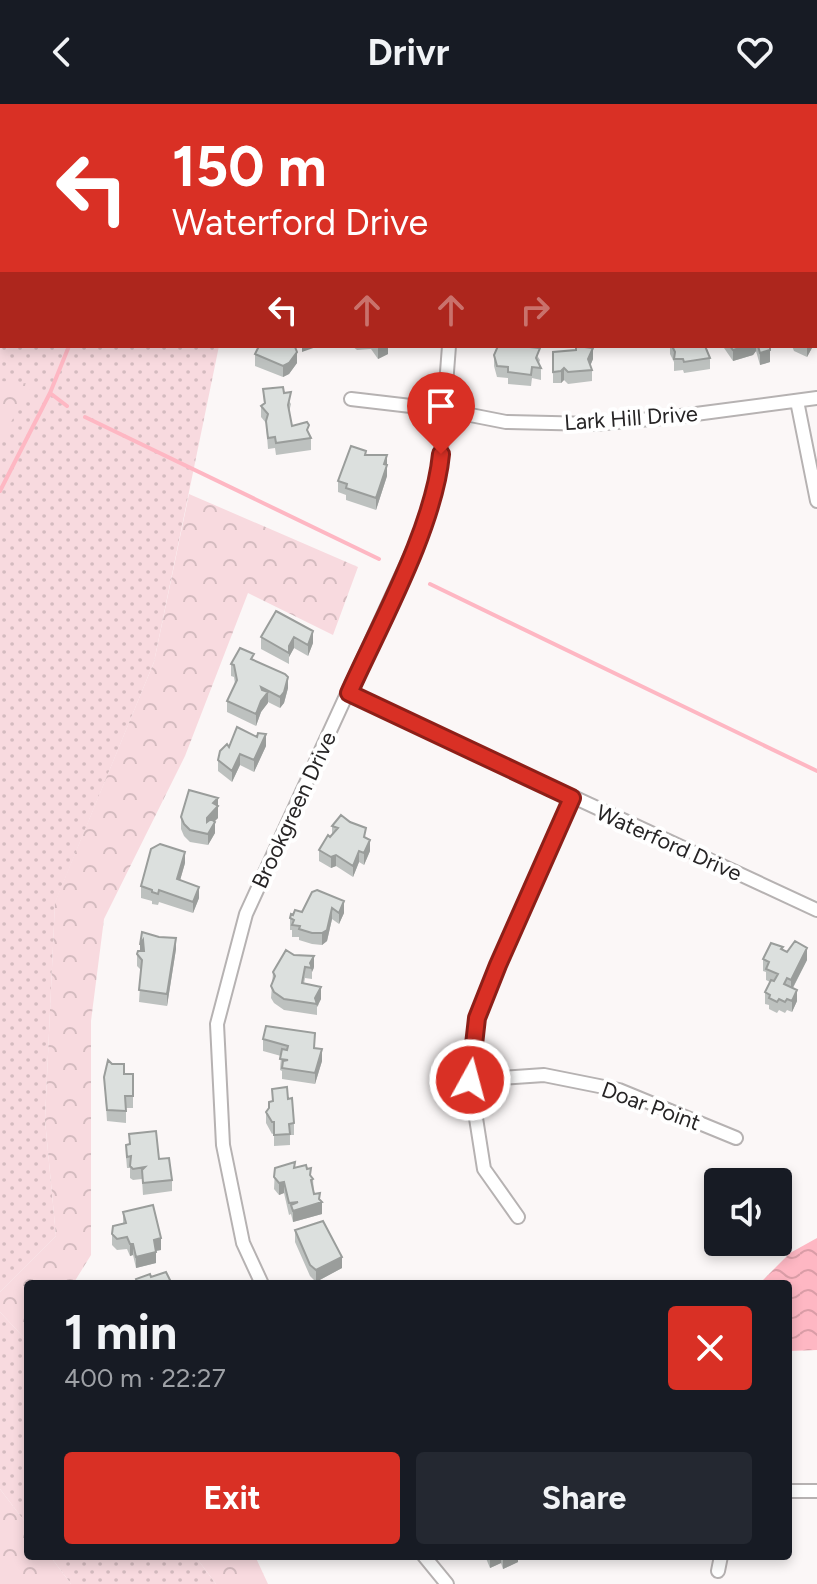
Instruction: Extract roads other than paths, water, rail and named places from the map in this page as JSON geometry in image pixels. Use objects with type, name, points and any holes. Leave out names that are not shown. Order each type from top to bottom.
[{"type":"street","name":"Brookgreen Drive","points":[[260,1280],[243,1243],[223,1145],[217,1024],[246,914],[418,539],[439,476],[449,348]]},
{"type":"street","name":"Lark Hill Drive","points":[[351,399],[445,410],[506,422],[594,424],[817,398]]},
{"type":"street","points":[[797,401],[817,501]]},
{"type":"street","name":"Waterford Drive","points":[[349,693],[817,910]]},
{"type":"street","points":[[518,1217],[484,1169],[470,1080],[477,1018],[572,798]]},
{"type":"street","name":"Doar Point","points":[[470,1080],[544,1075],[619,1090],[736,1138]]},
{"type":"street","points":[[792,1491],[817,1491]]},
{"type":"street","points":[[427,1560],[447,1584]]},
{"type":"street","points":[[718,1571],[720,1560]]},
{"type":"water","points":[[817,1238],[817,1350],[792,1351],[792,1280],[763,1280],[787,1256],[792,1256],[792,1252]]},
{"type":"waterway","points":[[0,491],[50,393],[68,348]]},
{"type":"waterway","points":[[50,393],[67,406]]},
{"type":"waterway","points":[[85,417],[379,559]]},
{"type":"waterway","points":[[430,584],[817,771]]}]
